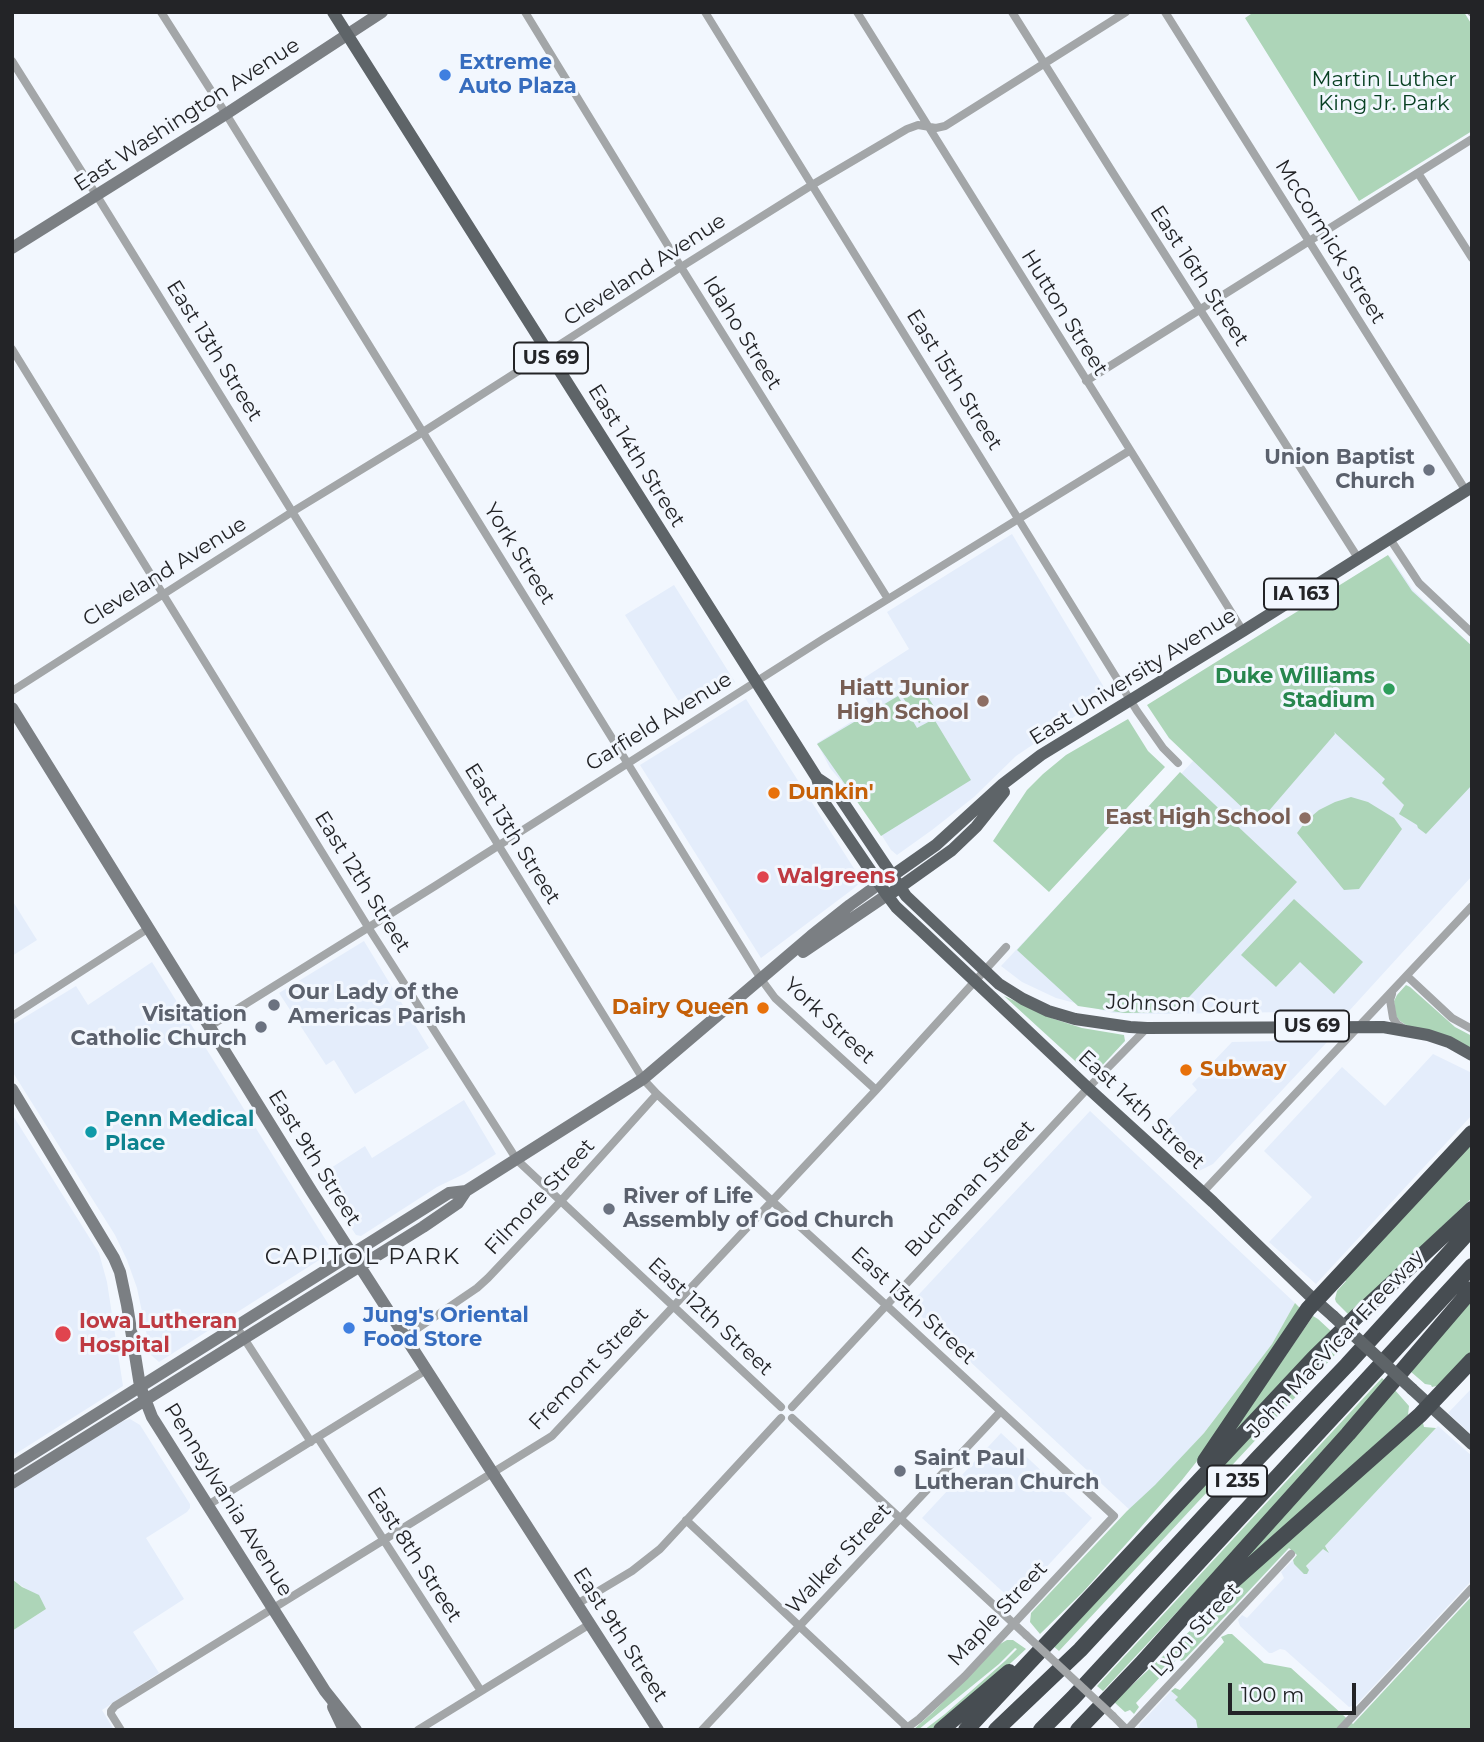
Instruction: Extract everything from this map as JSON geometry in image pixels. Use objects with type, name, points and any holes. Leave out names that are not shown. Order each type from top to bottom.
[{"type":"highway","points":[[1144,1540],[1217,1445],[1316,1300],[1472,1133]]},
{"type":"highway","points":[[966,1730],[1314,1358],[1472,1209]]},
{"type":"highway","name":"John MacVicar Freeway","points":[[996,1730],[1080,1650],[1472,1228]]},
{"type":"highway","name":"I 235","points":[[1041,1730],[1472,1266]]},
{"type":"highway","points":[[1078,1730],[1348,1434],[1472,1289]]},
{"type":"highway","points":[[1141,1664],[1430,1405],[1472,1360]]},
{"type":"highway","points":[[941,1730],[1089,1600]]},
{"type":"main road","name":"East 14th Street","points":[[333,12],[817,778],[823,802],[896,907],[1472,1444]]},
{"type":"main road","name":"East Washington Avenue","points":[[12,248],[226,114],[382,12]]},
{"type":"main road","name":"East University Avenue","points":[[12,1466],[449,1193],[466,1191],[643,1079],[850,905],[879,884],[897,881],[952,850],[976,827],[1009,785],[1041,755],[1243,632],[1469,489]]},
{"type":"main road","name":"East 9th Street","points":[[12,708],[352,1254],[658,1730]]},
{"type":"main road","name":"East 14th Street","points":[[817,778],[835,790],[906,896],[984,970]]},
{"type":"main road","name":"East University Avenue","points":[[761,979],[887,895],[897,881]]},
{"type":"main road","name":"Johnson Court","points":[[984,970],[999,984],[1023,999],[1048,1011],[1075,1019],[1147,1028],[1383,1027],[1428,1035],[1449,1042],[1472,1055]]},
{"type":"main road","name":"Pennsylvania Avenue","points":[[12,1089],[114,1258],[123,1283],[140,1386],[156,1425],[325,1691],[356,1730]]},
{"type":"main road","name":"East University Avenue","points":[[12,1483],[458,1203],[466,1191]]},
{"type":"main road","points":[[325,1691],[344,1730]]},
{"type":"street","name":"York Street","points":[[161,12],[761,979],[775,998],[876,1090]]},
{"type":"street","name":"Idaho Street","points":[[525,12],[888,599]]},
{"type":"street","name":"East 15th Street","points":[[705,12],[1130,700],[1163,748],[1178,763]]},
{"type":"street","name":"Hutton Street","points":[[857,12],[1243,632]]},
{"type":"street","name":"East 16th Street","points":[[1012,12],[1359,558]]},
{"type":"street","name":"Cleveland Avenue","points":[[12,691],[812,185],[907,129],[918,125],[936,128],[945,126],[1126,12]]},
{"type":"street","name":"McCormick Street","points":[[1165,12],[1469,489]]},
{"type":"street","name":"East 13th Street","points":[[12,61],[643,1079],[1114,1516]]},
{"type":"street","points":[[1086,381],[1472,139]]},
{"type":"street","points":[[1418,173],[1472,258]]},
{"type":"street","name":"East 12th Street","points":[[12,349],[368,927],[517,1160],[781,1407]]},
{"type":"street","name":"Garfield Avenue","points":[[210,1026],[888,599],[1129,451]]},
{"type":"street","points":[[1390,539],[1419,583],[1472,633]]},
{"type":"street","points":[[1202,1192],[1472,906]]},
{"type":"street","points":[[12,1017],[149,928]]},
{"type":"street","name":"Fremont Street","points":[[121,1730],[112,1717],[111,1711],[115,1706],[552,1436],[1006,947]]},
{"type":"street","points":[[1407,976],[1452,1018],[1472,1029]]},
{"type":"street","points":[[1393,991],[1390,1000],[1393,1018],[1406,1030]]},
{"type":"street","name":"Buchanan Street","points":[[792,1407],[1147,1028]]},
{"type":"street","name":"Filmore Street","points":[[405,1337],[488,1278],[657,1094]]},
{"type":"street","name":"East 8th Street","points":[[236,1326],[384,1540],[481,1691]]},
{"type":"street","points":[[208,1505],[426,1370]]},
{"type":"street","points":[[781,1418],[781,1407],[786,1405],[794,1411],[792,1418]]},
{"type":"street","name":"Walker Street","points":[[702,1730],[1000,1412]]},
{"type":"street","points":[[781,1418],[792,1418]]},
{"type":"street","points":[[577,1604],[660,1549],[781,1418]]},
{"type":"street","points":[[792,1418],[1127,1730]]},
{"type":"street","name":"Maple Street","points":[[905,1728],[919,1719],[965,1676],[1114,1516]]},
{"type":"street","points":[[686,1520],[905,1728]]},
{"type":"street","name":"Lyon Street","points":[[1127,1730],[1291,1554]]},
{"type":"street","points":[[1342,1729],[1472,1588]]},
{"type":"street","points":[[418,1730],[590,1624]]},
{"type":"shaded area","name":"Hiatt Junior High School","points":[[1012,534],[1108,694],[1016,756],[974,797],[897,855],[867,812],[830,768],[817,743],[872,709],[856,683],[909,649],[887,612]]},
{"type":"shaded area","name":"East High School","points":[[1390,556],[1413,590],[1472,646],[1472,876],[1349,1011],[1113,1013],[1056,998],[1022,982],[1001,966],[1194,760],[1149,706]]},
{"type":"shaded area","points":[[674,585],[735,682],[686,713],[625,615]]},
{"type":"shaded area","points":[[746,699],[862,881],[761,958],[640,765]]},
{"type":"shaded area","points":[[12,900],[37,940],[12,956]]},
{"type":"shaded area","points":[[364,941],[429,1048],[355,1094],[334,1060],[326,1065],[279,993]]},
{"type":"shaded area","points":[[152,962],[332,1250],[159,1362],[151,1355],[137,1288],[115,1235],[12,1071],[12,1025],[76,986],[88,1005]]},
{"type":"shaded area","points":[[1329,1040],[1213,1164],[1199,1171],[1158,1130],[1197,1090],[1192,1084],[1232,1042]]},
{"type":"shaded area","points":[[1433,1054],[1472,1073],[1472,1115],[1316,1284],[1269,1242],[1312,1197],[1264,1151],[1342,1067],[1385,1106]]},
{"type":"shaded area","points":[[464,1100],[496,1154],[437,1187],[361,1236],[356,1235],[317,1177],[365,1146],[372,1158]]},
{"type":"shaded area","points":[[1090,1111],[1295,1303],[1272,1344],[1204,1433],[1132,1512],[909,1305]]},
{"type":"shaded area","name":"Iowa Lutheran Hospital","points":[[12,1114],[99,1253],[107,1282],[123,1386],[12,1456]]},
{"type":"shaded area","points":[[1472,1388],[1472,1435],[1448,1413]]},
{"type":"shaded area","points":[[130,1419],[140,1425],[190,1504],[187,1512],[146,1538],[184,1599],[133,1632],[159,1673],[102,1710],[114,1730],[12,1730],[12,1631],[46,1609],[29,1591],[12,1579],[12,1488]]},
{"type":"shaded area","points":[[1438,1426],[1472,1456],[1472,1580],[1357,1704],[1349,1707],[1285,1650],[1269,1653],[1240,1626],[1238,1620],[1242,1615],[1247,1618],[1284,1578],[1281,1572],[1293,1560],[1306,1574],[1306,1567],[1323,1548],[1329,1551],[1325,1546]]},
{"type":"shaded area","points":[[1001,1433],[1092,1518],[1014,1602],[922,1518]]},
{"type":"shaded area","points":[[1171,1691],[1212,1728],[1138,1730],[1140,1724]]},
{"type":"green space","name":"Martin Luther King Jr. Park","points":[[1254,12],[1464,12],[1472,25],[1472,131],[1359,201],[1245,18]]},
{"type":"green space","name":"Duke Williams Stadium","points":[[1388,555],[1412,591],[1472,646],[1472,785],[1426,834],[1399,814],[1404,805],[1382,783],[1385,779],[1334,732],[1267,813],[1248,813],[1169,738],[1147,705]]},
{"type":"green space","points":[[920,685],[937,711],[919,723],[902,696]]},
{"type":"green space","points":[[898,696],[917,728],[934,719],[971,780],[881,836],[817,744]]},
{"type":"green space","name":"East High School","points":[[1128,719],[1148,751],[1165,767],[1049,892],[993,841],[1027,790],[1043,774],[1066,755]]},
{"type":"green space","points":[[1180,772],[1297,882],[1175,1012],[1125,1013],[1078,1006],[1017,950]]},
{"type":"green space","points":[[1351,797],[1368,802],[1394,818],[1402,829],[1359,889],[1344,890],[1297,833],[1319,810]]},
{"type":"green space","points":[[1294,899],[1363,962],[1334,994],[1300,962],[1276,987],[1241,955]]},
{"type":"green space","points":[[1406,985],[1455,1027],[1472,1036],[1472,1048],[1400,1021],[1396,1016],[1394,1001]]},
{"type":"green space","points":[[1004,996],[1054,1019],[1082,1028],[1124,1035],[1125,1041],[1099,1069],[1092,1072],[1085,1070]]},
{"type":"green space","points":[[1472,1141],[1472,1198],[1349,1315],[1335,1299],[1337,1291],[1346,1281],[1343,1278]]},
{"type":"green space","points":[[1472,1296],[1472,1351],[1441,1385],[1432,1387],[1425,1384],[1410,1371]]},
{"type":"green space","points":[[1295,1303],[1300,1308],[1209,1446],[1083,1592],[1040,1634],[1030,1622],[1031,1613],[1204,1433],[1272,1344]]},
{"type":"green space","points":[[1313,1316],[1332,1332],[1224,1445]]},
{"type":"green space","points":[[1339,1339],[1345,1344],[1059,1651],[1052,1645]]},
{"type":"green space","points":[[1382,1378],[1386,1382],[1281,1501],[1103,1691],[1097,1686]]},
{"type":"green space","points":[[1394,1389],[1409,1406],[1408,1415],[1228,1578]]},
{"type":"green space","points":[[1423,1423],[1424,1427],[1436,1428],[1325,1546],[1329,1553],[1323,1549],[1306,1566],[1309,1570],[1307,1574],[1294,1564],[1293,1560],[1297,1555],[1289,1548],[1184,1660],[1178,1658],[1136,1703],[1139,1707],[1134,1714],[1130,1710],[1125,1712],[1114,1702],[1320,1509]]},
{"type":"green space","points":[[12,1579],[39,1595],[46,1609],[12,1631]]},
{"type":"green space","points":[[1472,1596],[1472,1730],[1198,1730],[1196,1720],[1175,1700],[1178,1697],[1171,1691],[1175,1688],[1180,1690],[1224,1642],[1221,1637],[1232,1634],[1264,1663],[1291,1668],[1353,1724]]},
{"type":"green space","points":[[1013,1640],[1026,1649],[932,1730],[924,1730],[1017,1649],[918,1730],[913,1730],[1000,1644]]},
{"type":"place","name":"Extreme Auto Plaza","points":[[445,75]]},
{"type":"place","name":"Union Baptist Church","points":[[1429,470]]},
{"type":"place","name":"Duke Williams Stadium","points":[[1389,689]]},
{"type":"place","name":"Hiatt Junior High School","points":[[983,701]]},
{"type":"place","name":"Dunkin'","points":[[774,793]]},
{"type":"place","name":"East High School","points":[[1305,818]]},
{"type":"place","name":"Walgreens","points":[[763,877]]},
{"type":"place","name":"Our Lady of the Americas Parish","points":[[274,1005]]},
{"type":"place","name":"Dairy Queen","points":[[763,1008]]},
{"type":"place","name":"Visitation Catholic Church","points":[[261,1027]]},
{"type":"place","name":"Subway","points":[[1186,1070]]},
{"type":"place","name":"Penn Medical Place","points":[[91,1132]]},
{"type":"place","name":"River of Life Assembly of God Church","points":[[609,1209]]},
{"type":"place","name":"Jung's Oriental Food Store","points":[[349,1328]]},
{"type":"place","name":"Iowa Lutheran Hospital","points":[[63,1334]]},
{"type":"place","name":"Saint Paul Lutheran Church","points":[[900,1471]]},
{"type":"district","name":"CAPITOL PARK","points":[[363,1257]]}]
